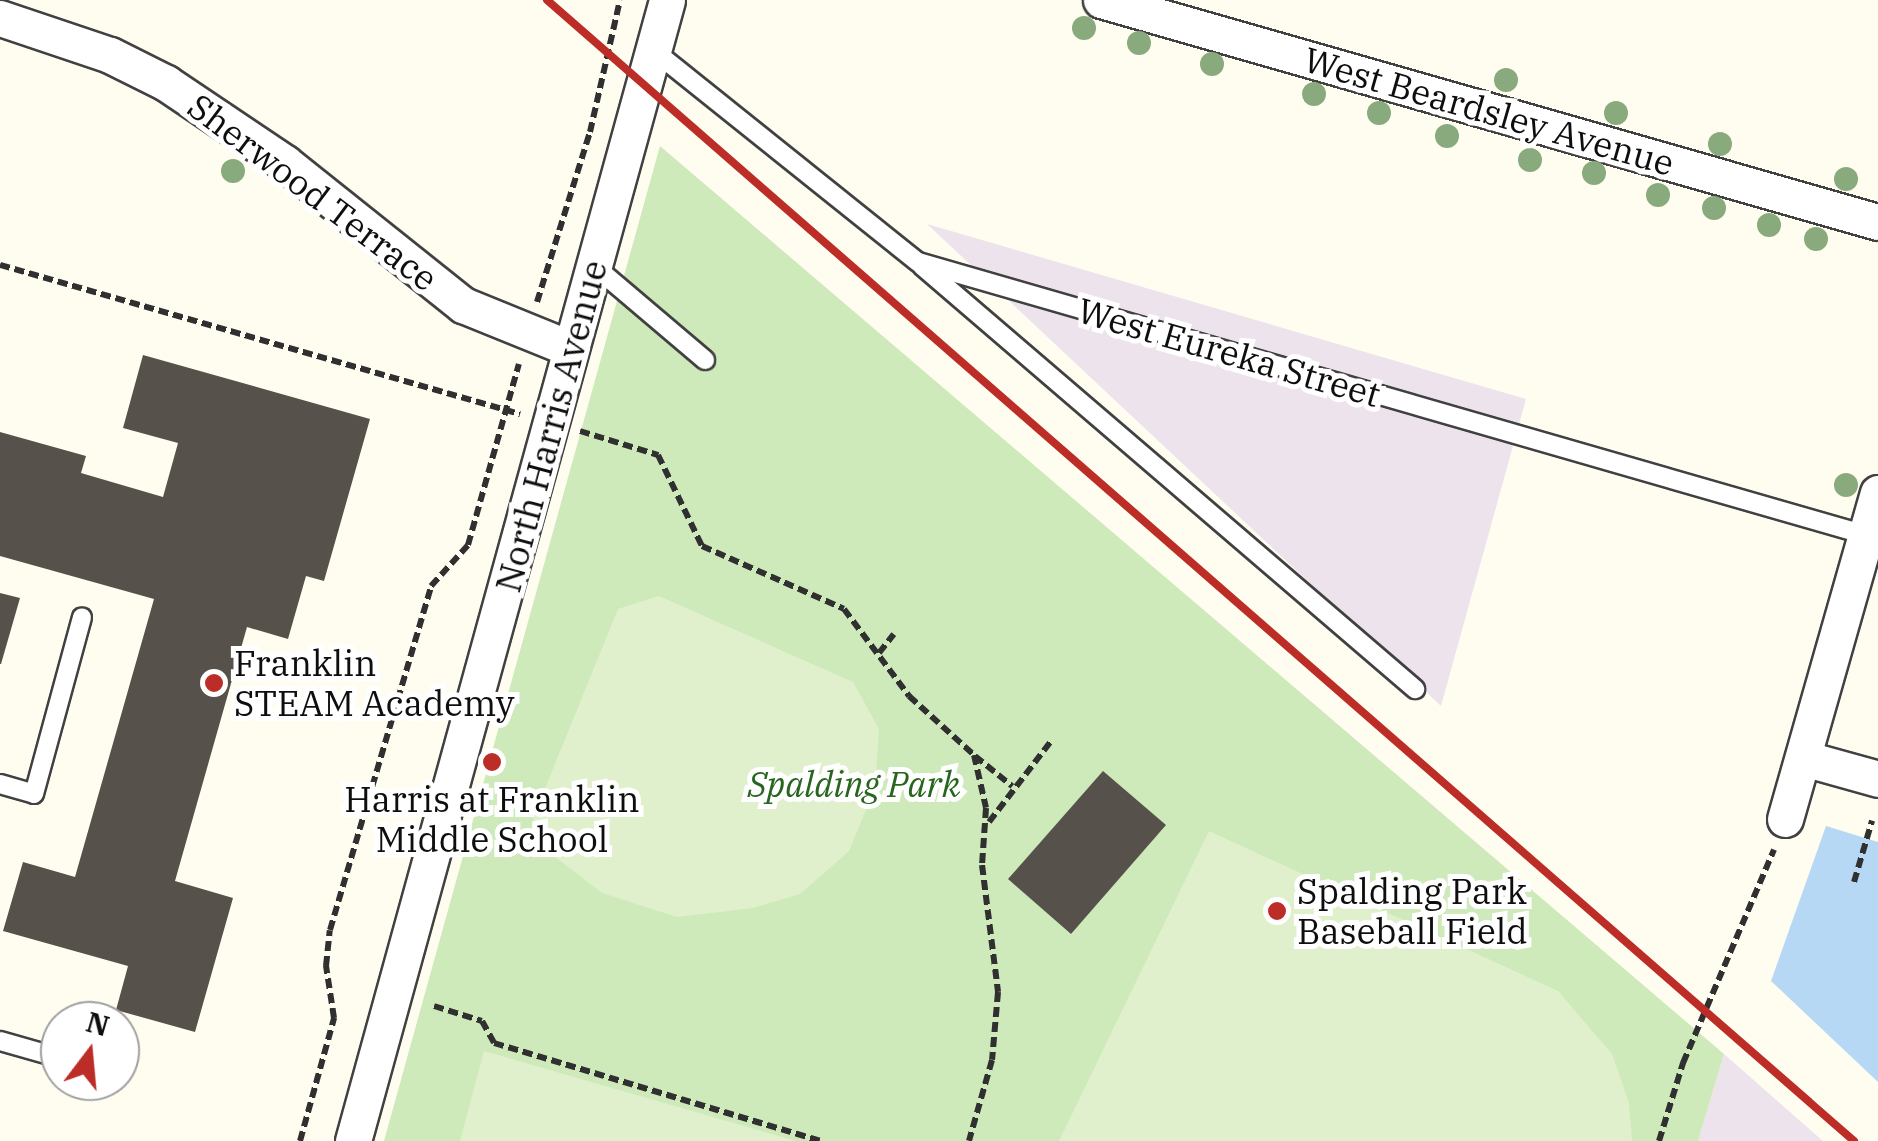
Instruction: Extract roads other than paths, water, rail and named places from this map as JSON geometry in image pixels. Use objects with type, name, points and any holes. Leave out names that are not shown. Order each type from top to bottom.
[{"type":"street","name":"North Harris Avenue","points":[[353,1141],[667,0]]},
{"type":"street","name":"West Beardsley Avenue","points":[[1101,0],[1878,222]]},
{"type":"street","name":"Sherwood Terrace","points":[[0,18],[110,55],[166,84],[285,163],[464,304],[569,348]]},
{"type":"street","points":[[1781,832],[1877,498]]},
{"type":"street","points":[[1802,758],[1878,779]]},
{"type":"lane","name":"West Eureka Street","points":[[653,50],[918,262],[1866,535]]},
{"type":"lane","points":[[918,262],[1415,689]]},
{"type":"lane","points":[[593,265],[705,360]]},
{"type":"lane","points":[[0,784],[34,794],[82,617]]},
{"type":"lane","points":[[0,1041],[40,1052]]},
{"type":"water","points":[[1826,826],[1878,842],[1878,1082],[1771,981]]},
{"type":"railway","points":[[547,0],[1854,1141]]},
{"type":"place","name":"Franklin STEAM Academy","points":[[214,683]]},
{"type":"place","name":"Harris at Franklin Middle School","points":[[492,762]]},
{"type":"place","name":"Spalding Park Baseball Field","points":[[1277,911]]},
{"type":"park label","name":"Spalding Park","points":[[854,784]]}]
